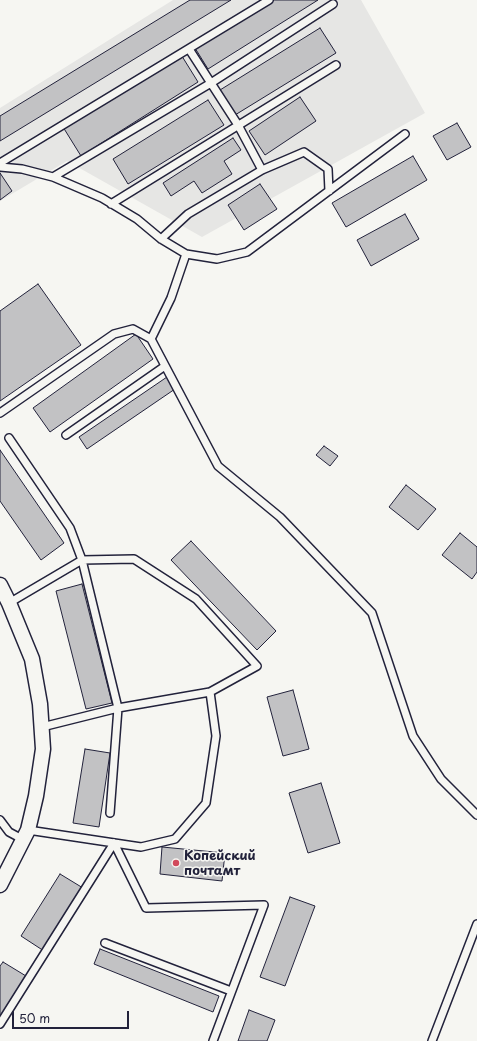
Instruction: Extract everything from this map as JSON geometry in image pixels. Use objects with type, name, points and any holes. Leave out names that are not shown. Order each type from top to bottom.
[{"type":"street","points":[[0,585],[32,659],[44,749],[36,796],[26,836],[0,884]]},
{"type":"lane","points":[[0,163],[269,0]]},
{"type":"lane","points":[[53,177],[211,83],[333,4]]},
{"type":"lane","points":[[189,49],[238,125],[262,170]]},
{"type":"lane","points":[[111,204],[336,65]]},
{"type":"lane","points":[[0,167],[22,168],[53,177],[111,204],[137,219],[161,239],[186,254],[217,259],[247,252],[405,134]]},
{"type":"lane","points":[[161,239],[188,214],[262,170],[304,152],[328,169],[329,191]]},
{"type":"lane","points":[[150,339],[171,298],[186,254]]},
{"type":"lane","points":[[0,413],[114,334],[133,329],[150,339],[218,466],[280,517],[372,613],[413,736],[441,779],[477,815]]},
{"type":"lane","points":[[66,435],[165,366]]},
{"type":"lane","points":[[9,438],[70,528],[82,560],[118,708],[110,813]]},
{"type":"lane","points":[[9,603],[82,560],[134,559],[196,599],[257,666],[210,692],[118,708],[42,727]]},
{"type":"lane","points":[[0,820],[9,832],[26,836],[114,843],[141,847],[176,839],[206,803],[216,736],[210,692]]},
{"type":"lane","points":[[114,843],[146,908],[264,905],[230,991],[213,1041]]},
{"type":"lane","points":[[0,1024],[114,843]]},
{"type":"lane","points":[[432,1041],[477,924]]},
{"type":"lane","points":[[105,944],[230,991]]},
{"type":"shaded area","points":[[173,0],[361,0],[425,113],[202,237],[67,161],[0,201],[0,108]]},
{"type":"building","points":[[190,0],[231,0],[0,141],[0,116]]},
{"type":"building","points":[[271,0],[318,0],[208,69],[195,48]]},
{"type":"building","points":[[320,28],[336,53],[235,115],[220,90]]},
{"type":"building","points":[[180,53],[198,82],[81,156],[63,127]]},
{"type":"building","points":[[300,97],[316,121],[265,155],[249,131]]},
{"type":"building","points":[[208,100],[224,125],[128,184],[113,159]]},
{"type":"building","points":[[457,123],[471,147],[447,160],[433,136]]},
{"type":"building","points":[[233,138],[241,150],[224,161],[232,174],[202,193],[194,181],[171,196],[163,183]]},
{"type":"building","points":[[413,156],[427,180],[346,227],[332,203]]},
{"type":"building","points":[[0,173],[12,191],[0,200]]},
{"type":"building","points":[[260,184],[277,209],[244,230],[228,205]]},
{"type":"building","points":[[405,214],[419,239],[371,266],[357,240]]},
{"type":"building","points":[[38,284],[81,345],[0,401],[0,311]]},
{"type":"building","points":[[136,334],[153,359],[50,432],[33,408]]},
{"type":"building","points":[[167,377],[175,389],[87,449],[79,437]]},
{"type":"building","points":[[324,446],[338,456],[330,466],[316,455]]},
{"type":"building","points":[[0,450],[64,543],[41,560],[0,501]]},
{"type":"building","points":[[406,485],[436,509],[418,530],[389,507]]},
{"type":"building","points":[[460,533],[477,547],[477,572],[472,579],[442,555]]},
{"type":"building","points":[[191,541],[276,631],[257,650],[171,560]]},
{"type":"building","points":[[82,584],[112,703],[86,709],[56,591]]},
{"type":"building","points":[[293,690],[309,749],[283,756],[267,697]]},
{"type":"building","points":[[85,749],[110,753],[99,827],[73,823]]},
{"type":"building","points":[[321,783],[340,843],[308,853],[289,793]]},
{"type":"building","points":[[162,847],[225,853],[222,881],[160,874]]},
{"type":"building","points":[[60,874],[83,888],[44,951],[21,936]]},
{"type":"building","points":[[290,897],[315,906],[285,986],[260,977]]},
{"type":"building","points":[[100,949],[219,996],[213,1012],[94,964]]},
{"type":"building","points":[[3,962],[26,976],[0,1018],[0,966]]},
{"type":"building","points":[[249,1010],[275,1020],[267,1041],[238,1041]]},
{"type":"place","name":"Копейский почтамт","points":[[176,863]]}]
